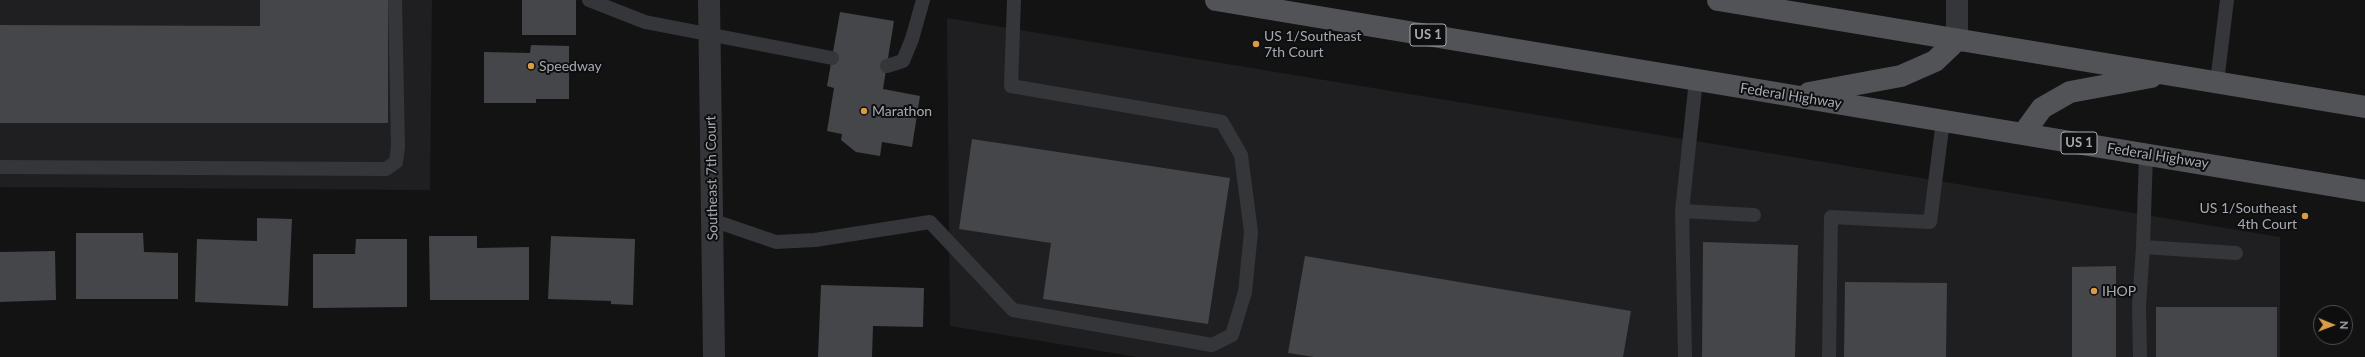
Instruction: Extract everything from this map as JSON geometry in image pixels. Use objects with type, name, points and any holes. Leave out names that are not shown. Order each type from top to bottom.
[{"type":"main road","name":"Federal Highway","points":[[1216,0],[2365,191]]},
{"type":"main road","points":[[1718,0],[2365,107]]},
{"type":"main road","points":[[1794,96],[1901,76],[1935,61],[1957,40]]},
{"type":"main road","points":[[2023,134],[2042,108],[2070,92],[2168,74]]},
{"type":"street","name":"Southeast 7th Court","points":[[709,0],[714,357]]},
{"type":"street","points":[[1957,0],[1957,40]]},
{"type":"lane","points":[[0,167],[386,169],[396,162],[398,147],[395,0]]},
{"type":"lane","points":[[887,66],[903,61],[912,39],[923,0]]},
{"type":"lane","points":[[712,220],[776,242],[815,240],[930,222],[1013,310],[1212,345],[1232,335],[1245,292],[1251,232],[1241,155],[1222,122],[1011,86],[1014,0]]},
{"type":"lane","points":[[2217,82],[2227,0]]},
{"type":"lane","points":[[594,1],[645,22],[832,58]]},
{"type":"lane","points":[[1685,357],[1682,211],[1696,80]]},
{"type":"lane","points":[[1829,357],[1831,217],[1930,222],[1943,121]]},
{"type":"lane","points":[[2140,357],[2139,305],[2143,247],[2146,154]]},
{"type":"lane","points":[[1682,211],[1754,215]]},
{"type":"lane","points":[[2143,247],[2236,253]]},
{"type":"shaded area","points":[[0,0],[432,0],[430,190],[0,187]]},
{"type":"shaded area","points":[[947,18],[2280,237],[2280,357],[1137,357],[950,326]]},
{"type":"building","points":[[260,0],[388,0],[388,123],[0,123],[0,25],[260,26]]},
{"type":"building","points":[[522,0],[576,0],[576,35],[522,35]]},
{"type":"building","points":[[840,12],[894,21],[883,89],[920,96],[912,147],[882,142],[880,156],[856,152],[841,140],[842,134],[827,131],[834,88],[827,86]]},
{"type":"building","points":[[531,45],[569,46],[569,99],[536,99],[536,103],[484,103],[484,52],[530,53]]},
{"type":"building","points":[[972,139],[1230,178],[1208,324],[1043,299],[1051,243],[959,229]]},
{"type":"building","points":[[257,218],[292,219],[288,306],[195,302],[197,239],[257,241]]},
{"type":"building","points":[[76,233],[143,233],[144,252],[178,253],[178,299],[76,299]]},
{"type":"building","points":[[429,236],[477,236],[477,248],[529,247],[529,300],[430,300]]},
{"type":"building","points":[[551,236],[635,239],[633,305],[611,304],[611,301],[548,299]]},
{"type":"building","points":[[356,239],[407,239],[407,307],[313,308],[313,254],[355,254]]},
{"type":"building","points":[[1703,242],[1798,245],[1795,357],[1702,357]]},
{"type":"building","points":[[55,251],[56,300],[0,302],[0,252]]},
{"type":"building","points":[[1305,256],[1631,311],[1623,357],[1314,357],[1288,353]]},
{"type":"building","points":[[2116,266],[2116,357],[2072,357],[2072,267]]},
{"type":"building","points":[[1845,282],[1947,283],[1946,357],[1844,357]]},
{"type":"building","points":[[821,285],[924,288],[923,327],[873,326],[872,357],[818,357]]},
{"type":"building","points":[[2156,307],[2277,307],[2277,357],[2156,357]]},
{"type":"place","name":"US 1/Southeast 7th Court","points":[[1256,44]]},
{"type":"place","name":"Speedway","points":[[531,66]]},
{"type":"place","name":"Marathon","points":[[864,111]]},
{"type":"place","name":"US 1/Southeast 4th Court","points":[[2305,216]]},
{"type":"place","name":"IHOP","points":[[2094,291]]}]
